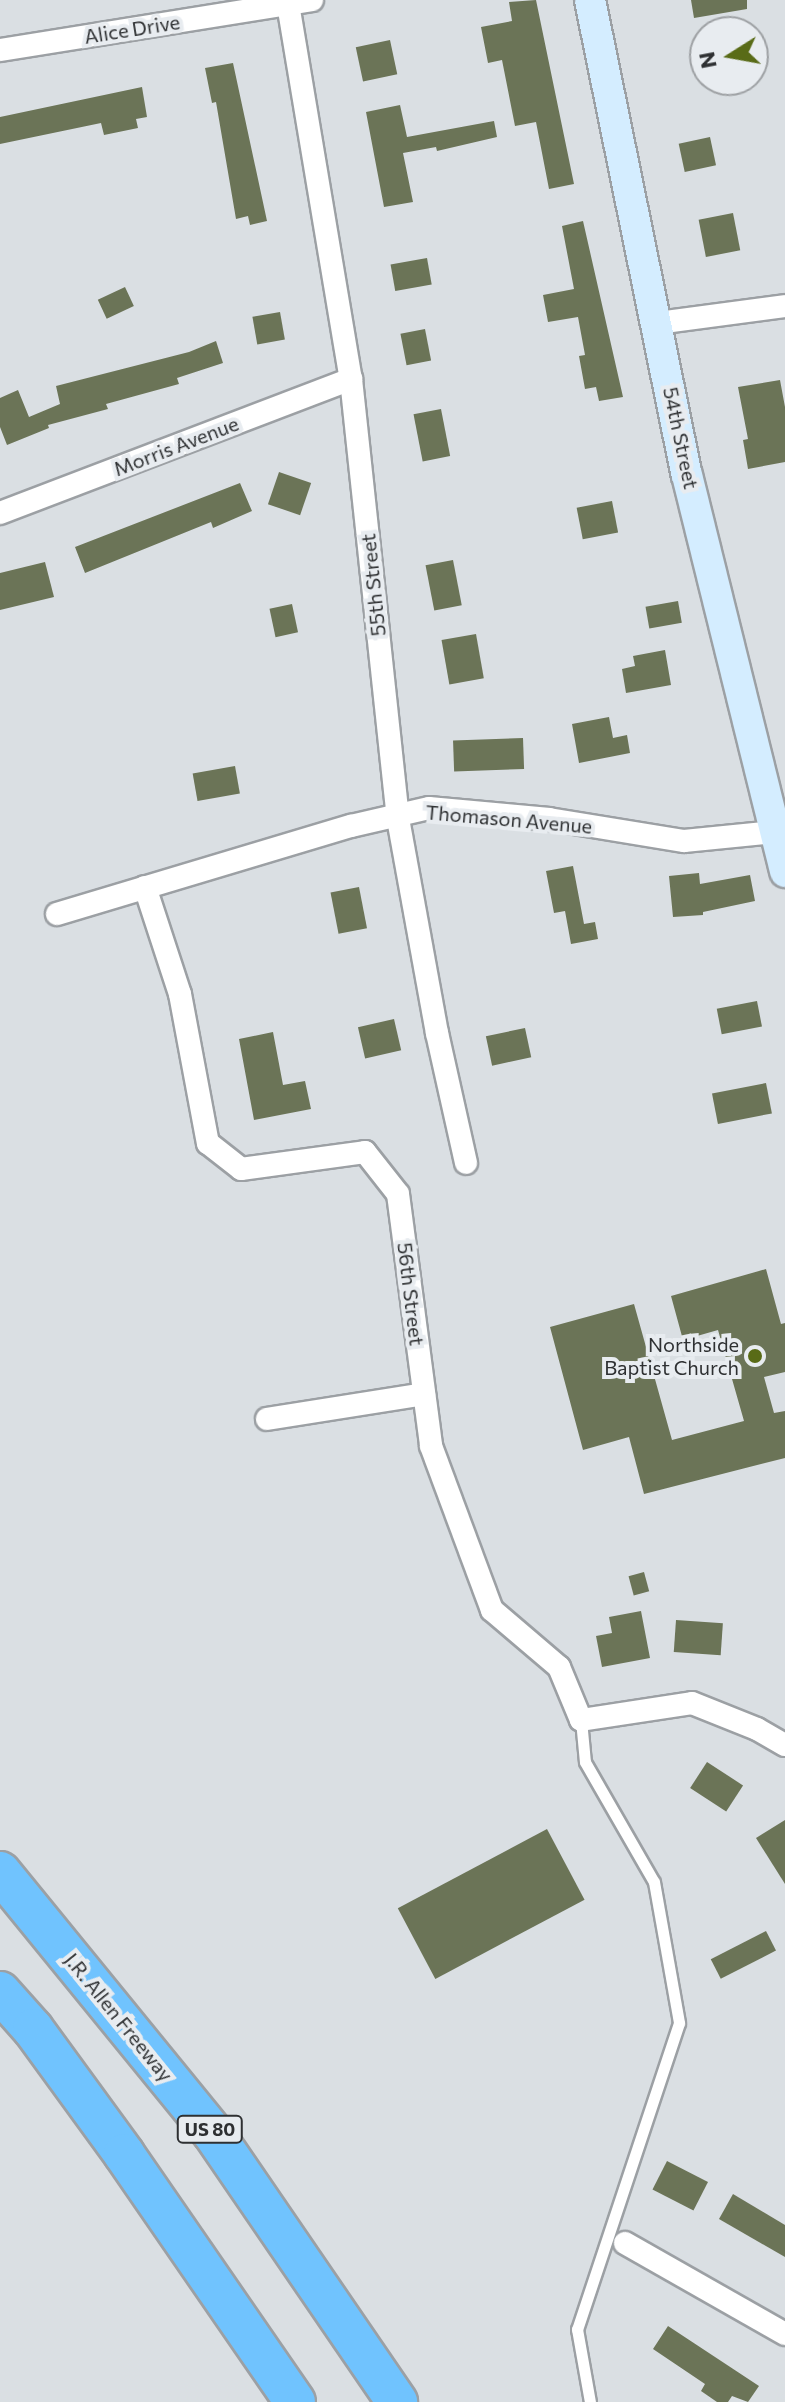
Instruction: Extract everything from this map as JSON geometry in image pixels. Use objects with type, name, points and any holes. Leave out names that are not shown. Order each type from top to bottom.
[{"type":"highway","name":"J.R. Allen Freeway","points":[[0,1872],[213,2133],[397,2402]]},
{"type":"highway","points":[[0,1992],[33,2029],[116,2142],[295,2402]]},
{"type":"main road","name":"54th Street","points":[[590,0],[687,475],[781,831],[785,872]]},
{"type":"street","name":"Alice Drive","points":[[0,50],[312,0]]},
{"type":"street","name":"55th Street","points":[[288,4],[351,379],[397,813],[437,1033],[466,1163]]},
{"type":"street","points":[[658,323],[785,306]]},
{"type":"street","name":"Morris Avenue","points":[[0,513],[351,379]]},
{"type":"street","name":"Thomason Avenue","points":[[57,914],[397,813],[429,808],[549,819],[684,841],[781,831]]},
{"type":"street","name":"56th Street","points":[[145,887],[180,994],[208,1143],[241,1169],[365,1152],[398,1194],[431,1446],[492,1610],[559,1667],[581,1720]]},
{"type":"street","points":[[267,1419],[424,1394]]},
{"type":"street","points":[[581,1720],[692,1703],[757,1729],[785,1745]]},
{"type":"street","points":[[625,2243],[785,2334]]},
{"type":"lane","points":[[581,1720],[585,1762],[654,1882],[679,2023],[577,2329],[590,2402]]},
{"type":"building","points":[[536,0],[574,184],[549,189],[536,122],[515,126],[502,60],[488,63],[481,27],[512,21],[509,2]]},
{"type":"building","points":[[691,0],[747,0],[747,9],[694,16]]},
{"type":"building","points":[[390,40],[397,74],[363,82],[356,47]]},
{"type":"building","points":[[233,63],[267,221],[250,225],[248,216],[236,219],[216,102],[212,103],[205,68]]},
{"type":"building","points":[[142,87],[147,117],[136,119],[138,128],[104,135],[101,123],[0,144],[0,117]]},
{"type":"building","points":[[400,105],[407,137],[494,121],[497,137],[437,151],[436,147],[403,153],[413,202],[384,207],[366,112]]},
{"type":"building","points":[[710,137],[716,165],[685,172],[679,144]]},
{"type":"building","points":[[733,213],[740,250],[706,257],[699,220]]},
{"type":"building","points":[[583,221],[623,397],[599,401],[596,387],[585,389],[579,356],[585,355],[578,317],[548,322],[543,295],[574,289],[562,226]]},
{"type":"building","points":[[427,258],[432,285],[395,291],[391,264]]},
{"type":"building","points":[[125,287],[134,306],[107,319],[98,300]]},
{"type":"building","points":[[280,312],[285,340],[257,344],[252,317]]},
{"type":"building","points":[[425,329],[431,360],[407,365],[400,334]]},
{"type":"building","points":[[216,341],[223,363],[177,378],[179,384],[106,404],[108,409],[48,425],[49,428],[7,445],[0,427],[0,398],[18,390],[29,417],[60,404],[56,386],[189,352]]},
{"type":"building","points":[[780,380],[785,407],[785,462],[748,469],[743,440],[748,439],[738,387]]},
{"type":"building","points":[[441,409],[450,456],[423,461],[414,414]]},
{"type":"building","points":[[279,472],[311,483],[300,515],[268,504]]},
{"type":"building","points":[[240,483],[252,511],[213,528],[211,522],[85,573],[75,547]]},
{"type":"building","points":[[612,501],[618,532],[583,539],[577,508]]},
{"type":"building","points":[[453,560],[462,605],[434,610],[426,565]]},
{"type":"building","points":[[45,562],[54,597],[0,610],[0,573]]},
{"type":"building","points":[[678,601],[682,623],[649,628],[646,607]]},
{"type":"building","points":[[292,604],[298,632],[276,637],[270,609]]},
{"type":"building","points":[[476,634],[484,678],[449,684],[442,640]]},
{"type":"building","points":[[665,650],[671,685],[626,693],[622,669],[635,666],[633,656]]},
{"type":"building","points":[[609,717],[613,738],[627,735],[630,753],[579,763],[572,724]]},
{"type":"building","points":[[523,738],[524,769],[454,771],[453,740]]},
{"type":"building","points":[[235,766],[240,794],[198,801],[193,773]]},
{"type":"building","points":[[573,866],[584,924],[595,922],[598,939],[571,944],[565,911],[554,913],[546,871]]},
{"type":"building","points":[[699,873],[700,884],[750,875],[755,901],[703,912],[703,915],[673,917],[669,876]]},
{"type":"building","points":[[359,887],[367,928],[339,934],[331,893]]},
{"type":"building","points":[[757,1001],[762,1027],[722,1034],[717,1009]]},
{"type":"building","points":[[394,1019],[401,1050],[365,1059],[358,1027]]},
{"type":"building","points":[[525,1028],[531,1057],[492,1066],[486,1036]]},
{"type":"building","points":[[273,1032],[283,1085],[305,1081],[311,1109],[254,1120],[239,1039]]},
{"type":"building","points":[[766,1083],[772,1113],[718,1124],[712,1093]]},
{"type":"building","points":[[766,1269],[781,1324],[785,1323],[785,1372],[764,1377],[774,1413],[785,1411],[785,1458],[644,1494],[629,1437],[583,1450],[550,1327],[634,1304],[672,1440],[744,1421],[718,1330],[683,1340],[671,1296]]},
{"type":"building","points":[[644,1572],[649,1591],[634,1595],[629,1576]]},
{"type":"building","points":[[641,1611],[650,1658],[602,1667],[596,1636],[612,1633],[609,1617]]},
{"type":"building","points":[[676,1620],[723,1623],[721,1655],[674,1652]]},
{"type":"building","points":[[707,1762],[743,1785],[726,1811],[690,1788]]},
{"type":"building","points":[[785,1820],[785,1884],[756,1838]]},
{"type":"building","points":[[547,1829],[585,1900],[435,1979],[398,1908]]},
{"type":"building","points":[[766,1931],[776,1951],[721,1979],[711,1959]]},
{"type":"building","points":[[667,2161],[708,2182],[693,2210],[652,2190]]},
{"type":"building","points":[[733,2194],[785,2225],[785,2257],[719,2219]]},
{"type":"building","points":[[668,2326],[759,2386],[748,2402],[732,2396],[728,2402],[717,2402],[701,2391],[705,2384],[653,2349]]},
{"type":"place","name":"Northside Baptist Church","points":[[755,1356]]}]
